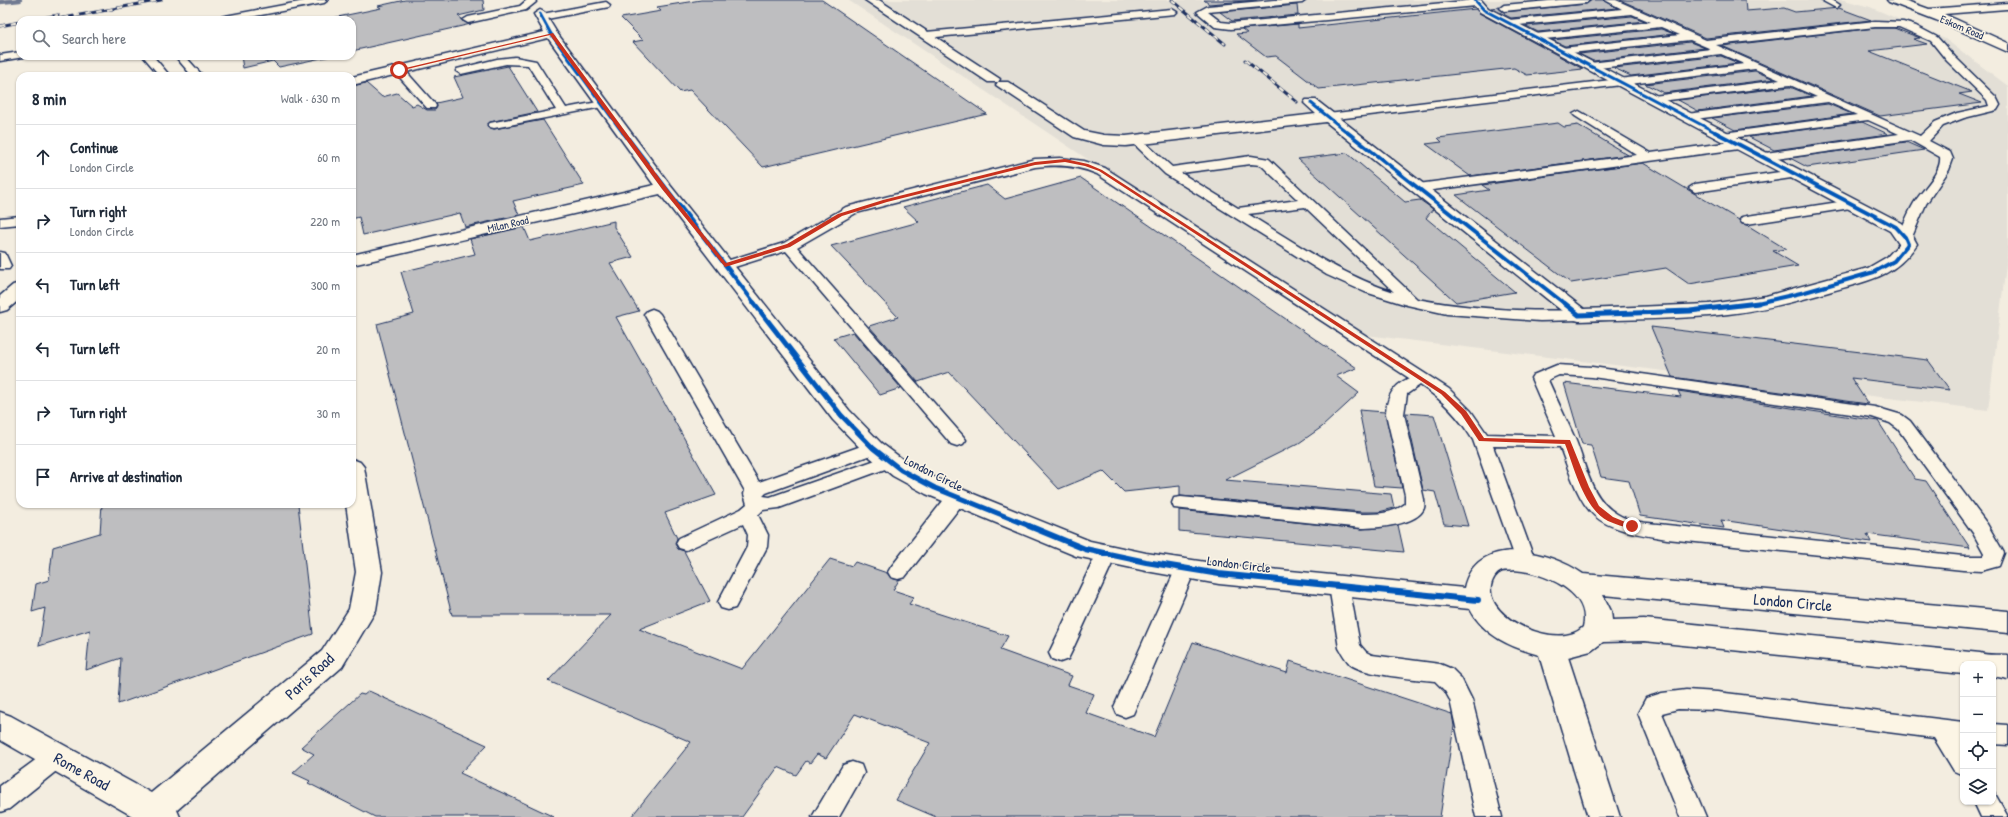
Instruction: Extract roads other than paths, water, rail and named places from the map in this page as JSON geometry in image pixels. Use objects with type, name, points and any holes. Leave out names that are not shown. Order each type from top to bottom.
[{"type":"street","points":[[871,0],[1079,134],[1104,140],[1136,140],[1328,117]]},
{"type":"street","name":"Eskom Road","points":[[1893,0],[1940,17],[2008,48]]},
{"type":"street","points":[[1990,0],[2007,8]]},
{"type":"street","points":[[1311,103],[1579,315],[1728,308],[1793,296],[1872,274],[1892,263],[1903,253],[1908,244],[1905,237],[1896,228],[1484,10],[1476,1]]},
{"type":"street","points":[[1928,12],[2007,8]]},
{"type":"street","points":[[1940,17],[2007,8]]},
{"type":"street","points":[[356,80],[399,70],[541,16]]},
{"type":"street","name":"London Circle","points":[[541,16],[602,104],[664,188],[842,415],[881,454],[901,470],[935,488],[1085,549],[1219,574],[1478,600]]},
{"type":"street","name":"Milan Road","points":[[356,259],[664,188]]},
{"type":"street","points":[[0,306],[16,292]]},
{"type":"street","name":"Paris Road","points":[[158,814],[332,659],[362,610],[369,572],[356,492]]},
{"type":"street","points":[[1524,561],[1550,567],[1578,583],[1594,601],[1599,614],[1597,631],[1585,642],[1569,646],[1550,646],[1531,642],[1513,634],[1491,618],[1478,600],[1476,587],[1483,572],[1496,564],[1524,561]]},
{"type":"street","name":"London Circle","points":[[1578,583],[2008,622]]},
{"type":"street","points":[[1597,631],[1644,630],[1960,662]]},
{"type":"street","points":[[1550,646],[1604,817]]},
{"type":"street","points":[[1996,665],[2008,667]]},
{"type":"street","name":"Rome Road","points":[[0,725],[158,814]]},
{"type":"lane","points":[[241,16],[324,0]]},
{"type":"lane","points":[[1302,0],[1208,9],[1202,12],[1218,24],[1231,26],[1476,1]]},
{"type":"lane","points":[[1504,8],[1586,0]]},
{"type":"lane","points":[[1609,0],[1940,150],[1946,155],[1947,159],[1943,170],[1920,204],[1905,237]]},
{"type":"lane","points":[[1825,0],[1836,5]]},
{"type":"lane","points":[[1497,1],[1504,8],[1527,22]]},
{"type":"lane","points":[[468,20],[515,10],[528,6],[532,2],[541,16],[606,5]]},
{"type":"lane","points":[[1509,23],[1633,11]]},
{"type":"lane","points":[[926,35],[1172,12]]},
{"type":"lane","points":[[1535,37],[1662,24]]},
{"type":"lane","points":[[1704,43],[1875,24],[1900,24],[1913,28],[1940,44],[1951,59],[1992,99],[1994,105],[1993,108],[1961,115],[1939,124],[1917,139],[1762,157]]},
{"type":"lane","points":[[1562,51],[1691,37]]},
{"type":"lane","points":[[1590,66],[1723,51]]},
{"type":"lane","points":[[0,58],[16,55]]},
{"type":"lane","points":[[461,71],[510,60],[519,59],[532,63],[563,112]]},
{"type":"lane","points":[[151,60],[162,72]]},
{"type":"lane","points":[[184,60],[194,72]]},
{"type":"lane","points":[[1328,117],[1757,66]]},
{"type":"lane","points":[[399,70],[431,106]]},
{"type":"lane","points":[[1653,99],[1792,82]]},
{"type":"lane","points":[[1687,117],[1830,99]]},
{"type":"lane","points":[[494,125],[602,104]]},
{"type":"lane","points":[[1579,114],[1649,157]]},
{"type":"lane","points":[[1723,136],[1869,117]]},
{"type":"lane","points":[[1136,140],[1169,170],[1339,275],[1370,289],[1412,302],[1447,309],[1540,316],[1579,315]]},
{"type":"lane","points":[[1418,188],[1739,145]]},
{"type":"lane","points":[[1169,170],[1251,160],[1261,161],[1268,164],[1412,302]]},
{"type":"lane","points":[[725,266],[789,246],[851,210],[1035,163],[1052,161],[1077,162],[1101,170],[1443,393],[1458,406],[1471,422],[1482,440],[1524,561]]},
{"type":"lane","points":[[1695,188],[1794,174]]},
{"type":"lane","points":[[1236,212],[1308,203]]},
{"type":"lane","points":[[1747,220],[1852,204]]},
{"type":"lane","points":[[0,222],[16,220]]},
{"type":"lane","points":[[789,246],[957,440]]},
{"type":"lane","points":[[652,314],[754,503],[758,536],[756,547],[728,602]]},
{"type":"lane","points":[[1557,370],[1592,372],[1875,412],[1896,419],[1904,425],[1980,529],[1994,553],[1992,561],[1981,564],[1963,563],[1675,533],[1632,526],[1610,518],[1597,508],[1585,487],[1567,442],[1539,378],[1557,370]]},
{"type":"lane","points":[[1181,503],[1362,521],[1384,521],[1403,517],[1415,507],[1414,495],[1394,404],[1396,397],[1404,386],[1421,379]]},
{"type":"lane","points":[[1482,440],[1567,442]]},
{"type":"lane","points":[[686,543],[754,503],[772,503],[881,454]]},
{"type":"lane","points":[[898,572],[957,497]]},
{"type":"lane","points":[[1060,653],[1107,553]]},
{"type":"lane","points":[[1125,707],[1186,568]]},
{"type":"lane","points":[[1339,586],[1350,648],[1358,658],[1368,663],[1440,673],[1449,678],[1456,688],[1461,700],[1489,817]]},
{"type":"lane","points":[[1693,817],[1650,712],[1654,705],[1664,701],[1679,699],[1717,701],[1952,731],[1960,755]]},
{"type":"lane","points":[[1996,734],[2008,736]]},
{"type":"lane","points":[[0,801],[57,757]]},
{"type":"lane","points":[[825,817],[852,773]]},
{"type":"lane","points":[[1988,805],[1995,817]]},
{"type":"waterway","points":[[0,2],[20,0]]},
{"type":"railway","points":[[75,16],[161,0]]},
{"type":"railway","points":[[1172,0],[1225,44]]},
{"type":"railway","points":[[53,16],[58,15]]},
{"type":"railway","points":[[0,26],[16,23]]},
{"type":"railway","points":[[1245,60],[1297,102]]}]
